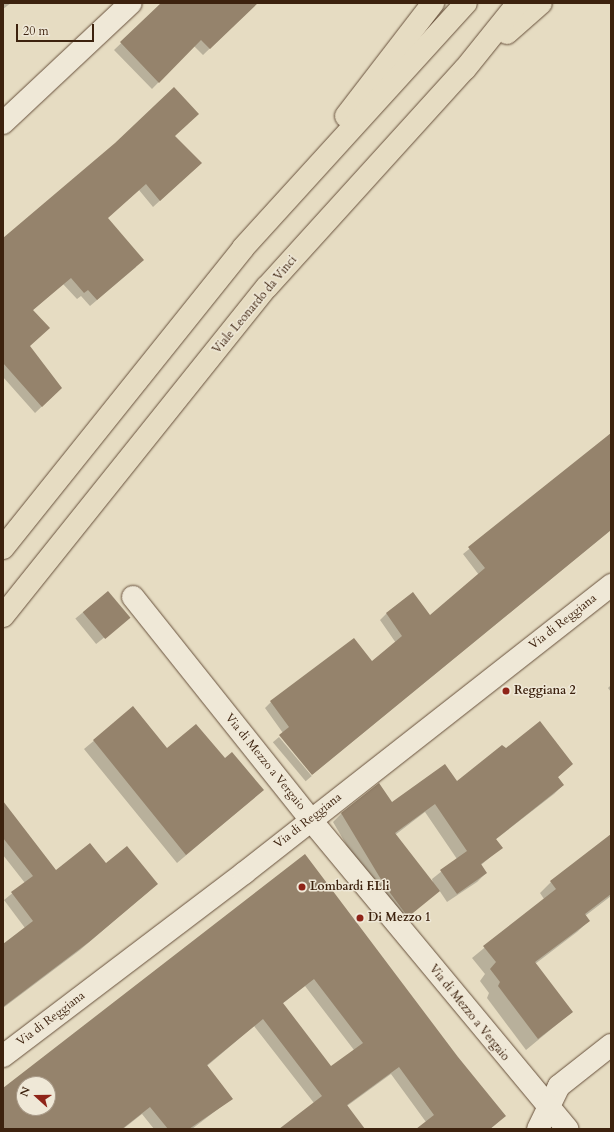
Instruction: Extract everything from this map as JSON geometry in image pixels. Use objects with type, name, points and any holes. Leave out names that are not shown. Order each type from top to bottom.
[{"type":"highway","points":[[3,548],[243,248],[433,3]]},
{"type":"highway","points":[[243,248],[466,3]]},
{"type":"highway","name":"Viale Leonardo da Vinci","points":[[3,616],[267,287],[465,69],[518,3]]},
{"type":"highway","points":[[465,69],[541,3]]},
{"type":"street","points":[[3,123],[131,3]]},
{"type":"street","name":"Via di Reggiana","points":[[3,1056],[611,585]]},
{"type":"street","name":"Via di Mezzo a Vergaio","points":[[133,597],[310,819],[566,1129]]},
{"type":"street","points":[[538,1129],[549,1110],[559,1086],[611,1045]]},
{"type":"building","points":[[161,3],[258,3],[210,49],[201,40],[159,83],[120,42]]},
{"type":"building","points":[[174,87],[199,114],[175,136],[202,163],[160,201],[146,184],[108,218],[144,260],[97,300],[88,290],[84,293],[71,278],[33,310],[50,328],[30,346],[62,388],[42,407],[3,363],[3,238],[115,143]]},
{"type":"building","points":[[611,433],[611,530],[312,775],[279,735],[289,727],[270,701],[354,638],[372,661],[402,636],[386,613],[413,592],[430,615],[485,568],[468,547]]},
{"type":"building","points":[[108,591],[130,618],[105,639],[83,612]]},
{"type":"building","points":[[133,706],[167,748],[196,724],[225,758],[232,752],[264,790],[186,855],[93,740]]},
{"type":"building","points":[[540,721],[573,764],[558,777],[564,785],[496,839],[503,848],[481,864],[487,873],[457,894],[440,870],[467,851],[435,804],[395,833],[440,891],[408,917],[385,886],[341,813],[379,783],[392,802],[445,764],[457,781],[502,745],[506,748]]},
{"type":"building","points":[[3,801],[56,870],[90,843],[106,863],[127,846],[158,884],[89,942],[3,1007],[3,944],[33,921],[11,892],[33,876],[3,838]]},
{"type":"building","points":[[611,834],[611,894],[585,914],[590,921],[535,962],[573,1012],[538,1039],[498,986],[500,982],[490,969],[496,962],[483,946],[556,889],[550,881]]},
{"type":"building","points":[[305,854],[458,1057],[506,1116],[490,1129],[416,1129],[434,1115],[399,1067],[347,1105],[365,1129],[279,1129],[322,1096],[263,1019],[207,1065],[233,1099],[189,1129],[168,1129],[150,1107],[122,1129],[3,1129],[3,1088],[16,1078],[16,1116],[56,1116],[56,1076],[18,1076]],"holes":[[[314,979],[363,1043],[331,1066],[283,1003]]]},
{"type":"place","name":"Reggiana 2","points":[[506,691]]},
{"type":"place","name":"Lombardi F.Lli","points":[[302,887]]},
{"type":"place","name":"Di Mezzo 1","points":[[360,918]]}]
